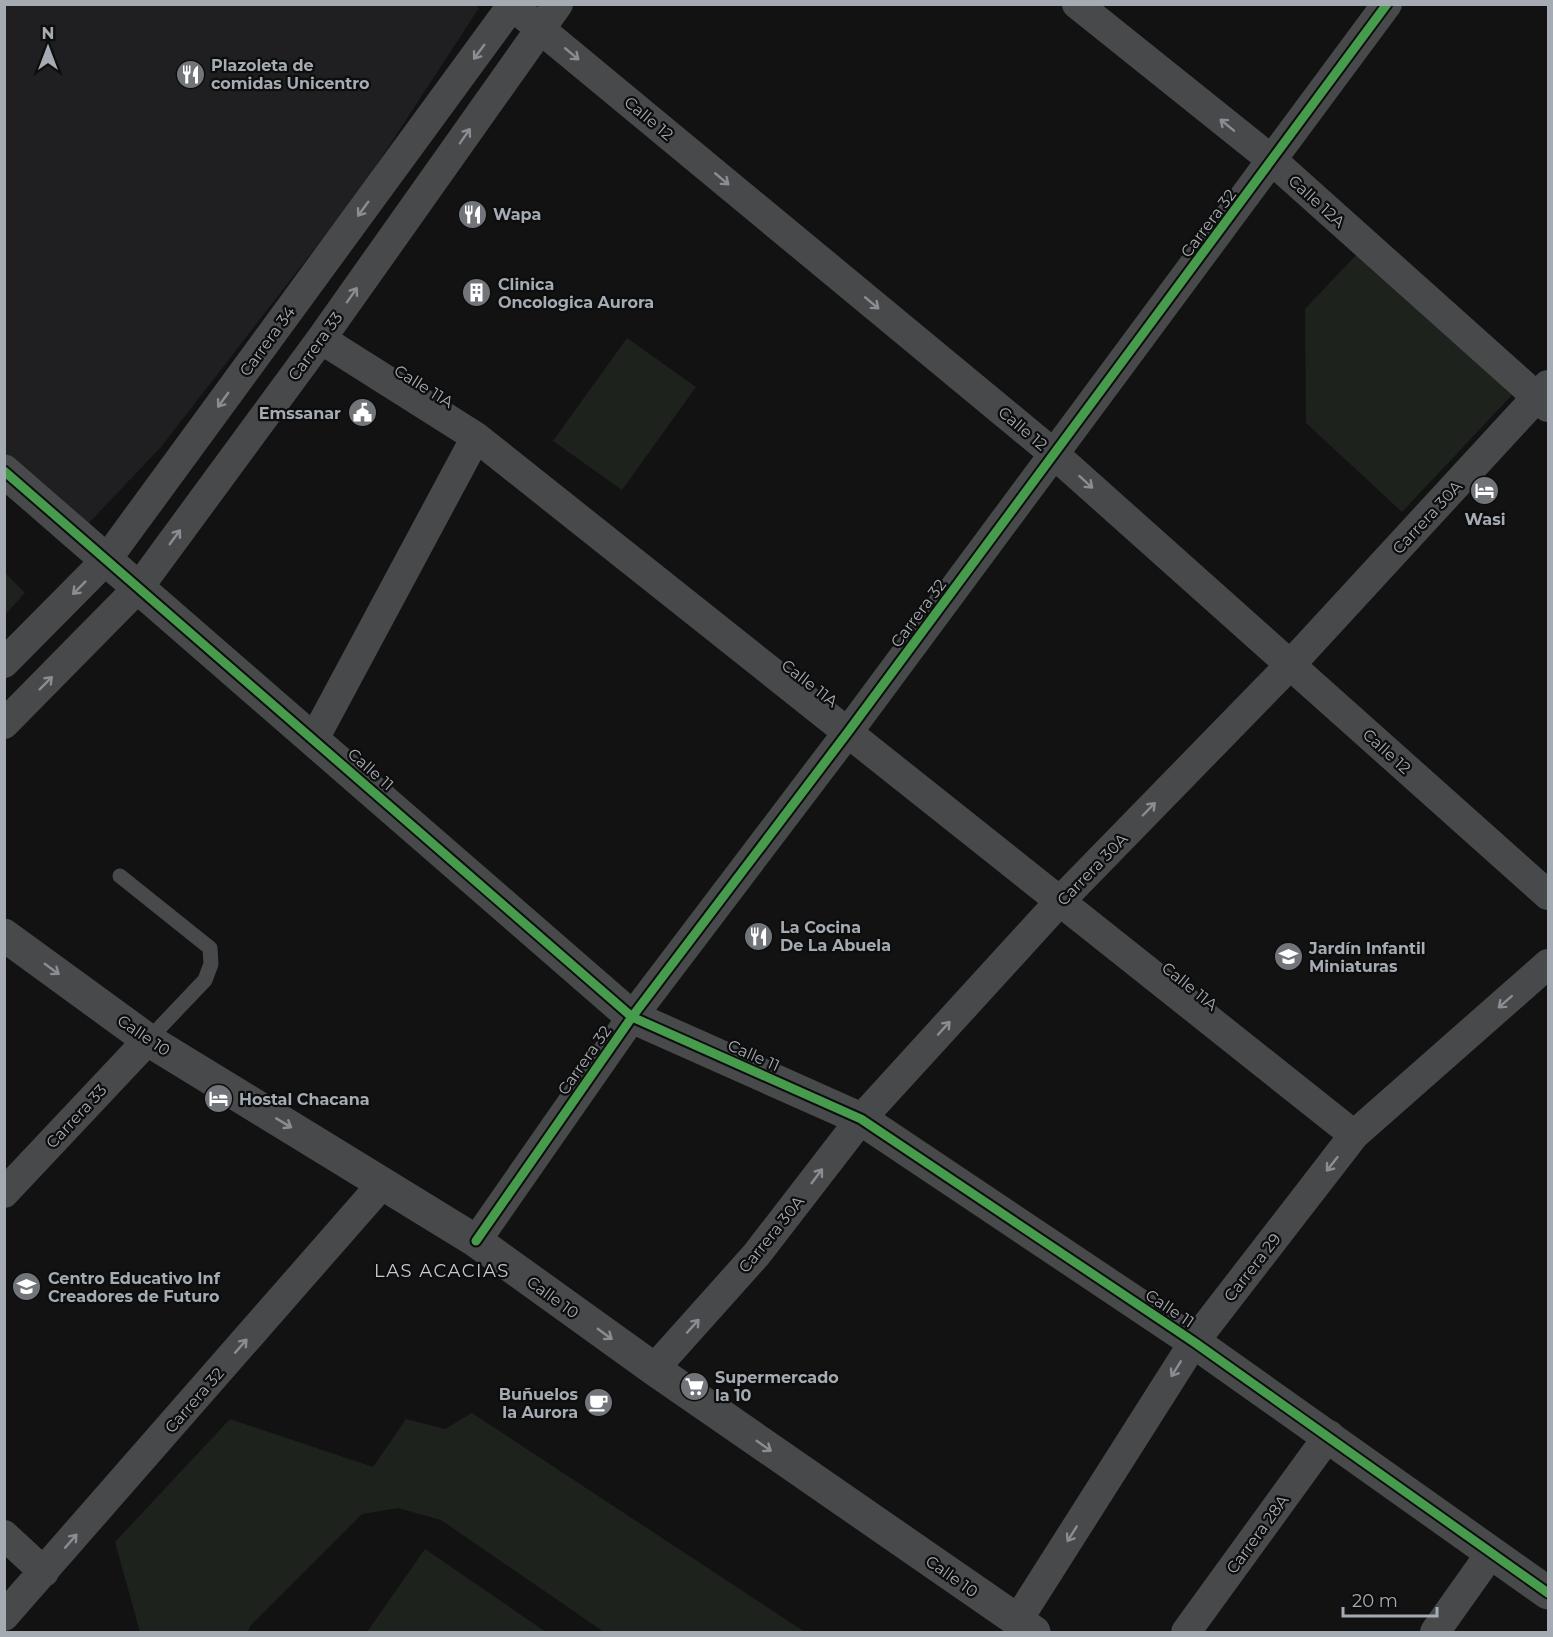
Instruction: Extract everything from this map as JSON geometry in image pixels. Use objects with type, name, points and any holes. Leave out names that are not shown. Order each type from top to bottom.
[{"type":"street","name":"Carrera 33","points":[[4,724],[139,587],[321,339],[558,4]]},
{"type":"street","name":"Calle 12A","points":[[1077,4],[1273,161],[1545,396]]},
{"type":"street","name":"Carrera 32","points":[[476,1241],[632,1017],[848,732],[1273,161],[1387,4]]},
{"type":"street","name":"Calle 12","points":[[512,5],[1054,454],[1548,895]]},
{"type":"street","name":"Carrera 34","points":[[4,663],[107,559],[512,5]]},
{"type":"street","name":"Calle 11A","points":[[321,339],[476,437],[1354,1135]]},
{"type":"street","name":"Carrera 30A","points":[[654,1369],[756,1255],[861,1119],[1060,901],[1291,664],[1545,396]]},
{"type":"street","points":[[314,739],[476,437]]},
{"type":"street","name":"Calle 11","points":[[4,471],[632,1017],[861,1119],[1194,1342],[1548,1593]]},
{"type":"street","name":"Calle 10","points":[[4,935],[148,1040],[476,1241],[654,1369],[1025,1627]]},
{"type":"street","name":"Carrera 29","points":[[1025,1627],[1194,1342],[1354,1135],[1548,964]]},
{"type":"street","name":"Carrera 33","points":[[4,1193],[148,1040]]},
{"type":"street","name":"Carrera 32","points":[[4,1616],[45,1572],[383,1183]]},
{"type":"street","name":"Carrera 28A","points":[[1186,1632],[1329,1436]]},
{"type":"street","points":[[4,1535],[45,1572]]},
{"type":"street","points":[[1435,1632],[1491,1553]]},
{"type":"lane","points":[[120,876],[210,948],[211,964],[206,980],[148,1040]]},
{"type":"shaded area","points":[[474,4],[479,8],[361,189],[161,447],[66,547],[5,484],[5,5]]},
{"type":"shaded area","points":[[1359,252],[1512,395],[1402,512],[1306,423],[1305,309]]},
{"type":"shaded area","points":[[627,338],[696,387],[622,490],[553,441]]},
{"type":"shaded area","points":[[4,572],[25,593],[5,615],[4,615]]},
{"type":"shaded area","points":[[472,1413],[805,1632],[604,1632],[441,1520],[398,1508],[362,1514],[250,1626],[248,1632],[140,1632],[115,1542],[230,1419],[373,1467],[406,1419],[445,1429]]},
{"type":"shaded area","points":[[425,1549],[546,1632],[367,1632]]},
{"type":"cycle path","points":[[476,1241],[632,1017],[848,732],[1387,4]]},
{"type":"cycle path","points":[[4,471],[632,1017],[861,1119],[1194,1342],[1548,1593]]},
{"type":"place","name":"Plazoleta de comidas Unicentro","points":[[190,74]]},
{"type":"place","name":"Wapa","points":[[472,214]]},
{"type":"place","name":"Clinica Oncologica Aurora","points":[[477,293]]},
{"type":"place","name":"Emssanar","points":[[362,413]]},
{"type":"place","name":"Wasi","points":[[1485,491]]},
{"type":"place","name":"La Cocina De La Abuela","points":[[759,936]]},
{"type":"place","name":"Jardín Infantil Miniaturas","points":[[1288,957]]},
{"type":"place","name":"Hostal Chacana","points":[[218,1099]]},
{"type":"place","name":"Centro Educativo Inf Creadores de Futuro","points":[[27,1287]]},
{"type":"place","name":"Supermercado la 10","points":[[694,1386]]},
{"type":"place","name":"Buñuelos la Aurora","points":[[599,1403]]},
{"type":"district","name":"LAS ACACIAS","points":[[442,1271]]}]
